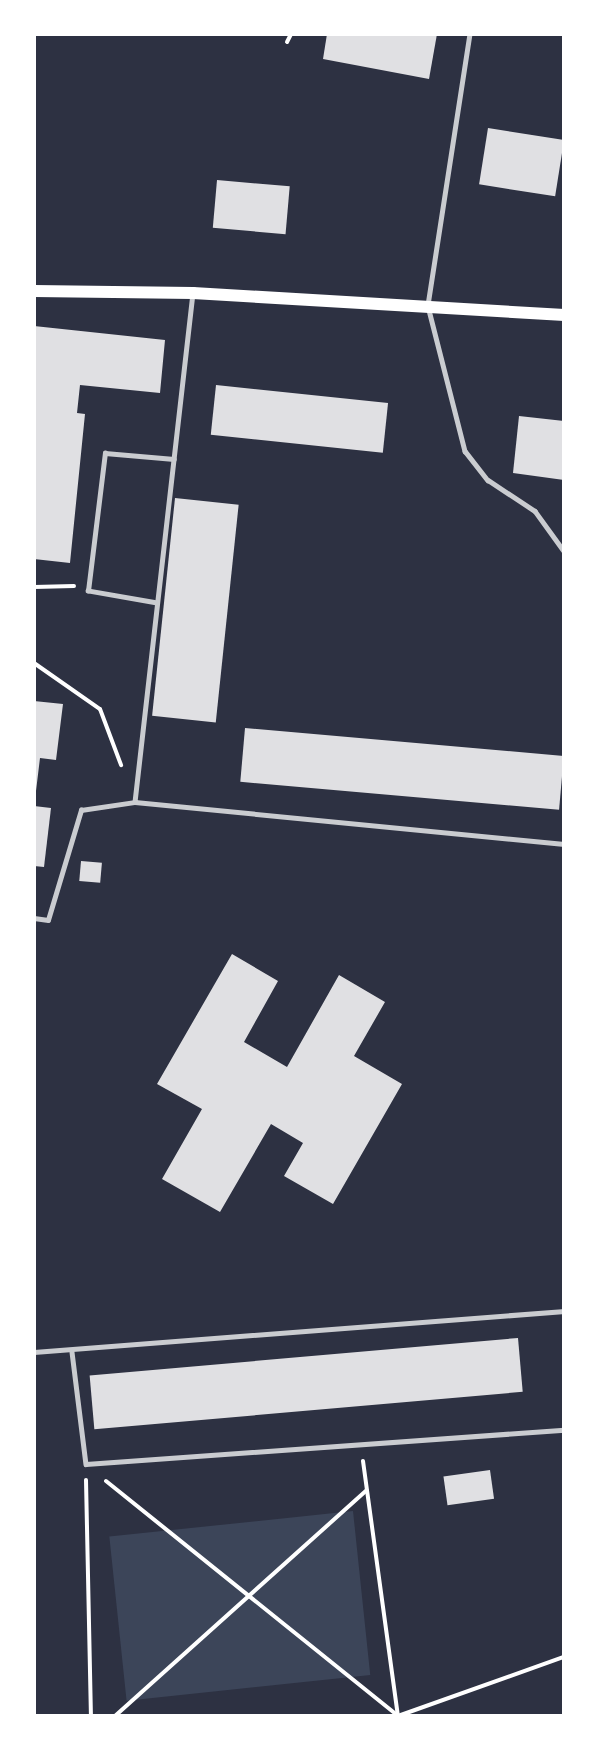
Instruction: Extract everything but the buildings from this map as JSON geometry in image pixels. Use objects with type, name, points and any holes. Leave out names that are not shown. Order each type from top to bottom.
[{"type":"main road","points":[[34,291],[193,293],[564,315]]},
{"type":"lane","points":[[470,34],[428,306],[465,451],[488,480],[535,512],[564,551]]},
{"type":"lane","points":[[135,802],[193,293]]},
{"type":"lane","points":[[157,603],[88,591],[105,453],[174,459]]},
{"type":"lane","points":[[34,918],[48,920],[81,810],[135,802],[564,844]]},
{"type":"lane","points":[[34,1352],[72,1352],[564,1311]]},
{"type":"lane","points":[[72,1352],[86,1464],[564,1430]]},
{"type":"path","points":[[287,42],[291,34]]},
{"type":"path","points":[[34,587],[89,586]]},
{"type":"path","points":[[34,663],[100,709],[135,802]]},
{"type":"path","points":[[360,1445],[398,1716]]},
{"type":"path","points":[[86,1464],[398,1716]]},
{"type":"path","points":[[86,1464],[91,1716]]},
{"type":"path","points":[[115,1716],[248,1594],[367,1490]]},
{"type":"path","points":[[398,1716],[564,1657]]},
{"type":"shaded area","points":[[353,1511],[370,1675],[127,1701],[109,1537]]}]
